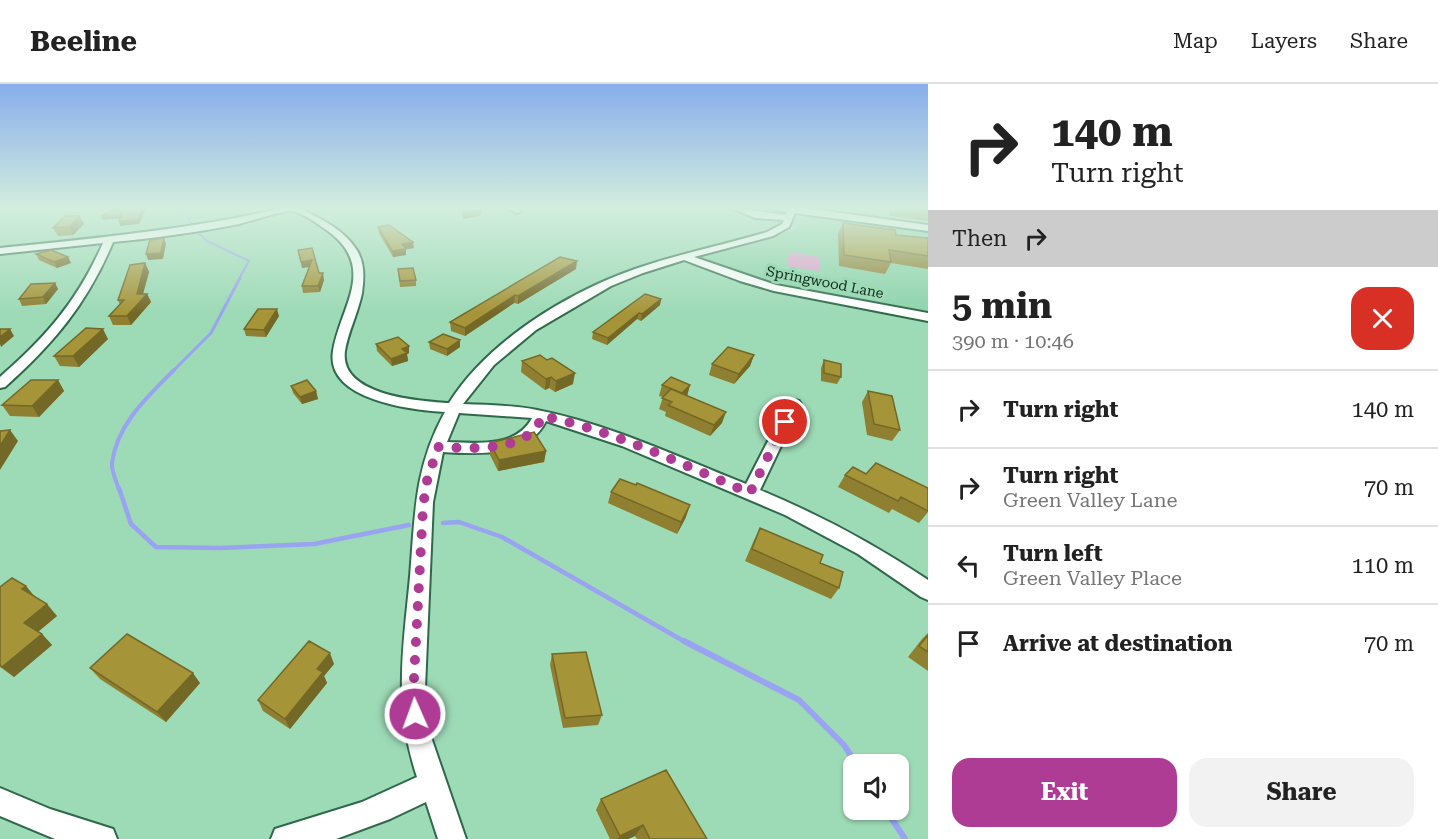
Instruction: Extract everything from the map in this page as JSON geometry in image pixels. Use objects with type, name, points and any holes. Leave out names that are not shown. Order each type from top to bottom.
[{"type":"street","points":[[0,251],[96,242]]},
{"type":"street","points":[[0,384],[52,336],[70,315],[90,284],[108,242]]},
{"type":"street","points":[[348,242],[357,258],[360,270],[359,286],[339,351],[342,372],[363,389],[380,396],[418,405],[502,410],[542,416],[629,443],[816,522],[856,543],[928,591]]},
{"type":"street","points":[[452,839],[422,752],[416,726],[414,678],[426,484],[438,447],[455,408],[469,383],[486,363],[526,331],[591,291],[637,272],[738,242]]},
{"type":"street","name":"Springwood Lane","points":[[685,257],[730,276],[766,287],[928,317]]},
{"type":"street","points":[[750,493],[794,404]]},
{"type":"street","points":[[438,447],[478,449],[518,442],[533,432],[542,416]]},
{"type":"street","points":[[285,839],[362,818],[408,798],[434,782]]},
{"type":"street","points":[[0,802],[49,823],[103,839]]},
{"type":"shaded area","points":[[752,242],[928,242],[928,311],[776,284],[698,258]]},
{"type":"shaded area","points":[[789,252],[819,257],[819,271],[787,266]]},
{"type":"building","points":[[149,242],[163,242],[161,253],[146,254]]},
{"type":"building","points":[[387,242],[412,242],[402,244],[406,249],[392,251]]},
{"type":"building","points":[[844,242],[928,242],[928,256],[889,250],[891,262],[844,255]]},
{"type":"building","points":[[312,248],[319,273],[323,273],[318,286],[302,286],[312,260],[301,262],[298,250]]},
{"type":"building","points":[[51,250],[68,257],[54,262],[36,254]]},
{"type":"building","points":[[560,257],[577,261],[518,296],[515,295],[465,328],[450,322]]},
{"type":"building","points":[[145,263],[137,294],[147,294],[127,316],[109,316],[124,300],[118,300],[130,265]]},
{"type":"building","points":[[413,268],[416,280],[400,281],[398,269]]},
{"type":"building","points":[[55,283],[43,297],[19,299],[31,284]]},
{"type":"building","points":[[645,294],[661,299],[608,338],[593,332]]},
{"type":"building","points":[[258,309],[277,309],[264,330],[244,329]]},
{"type":"building","points":[[86,328],[103,329],[73,356],[54,356]]},
{"type":"building","points":[[0,329],[10,329],[0,337]]},
{"type":"building","points":[[443,334],[460,340],[447,349],[429,342]]},
{"type":"building","points":[[398,337],[409,346],[402,349],[407,353],[391,359],[376,344]]},
{"type":"building","points":[[728,347],[754,355],[739,374],[712,364]]},
{"type":"building","points":[[540,355],[547,360],[552,358],[575,373],[556,381],[551,377],[546,379],[522,361]]},
{"type":"building","points":[[824,360],[841,364],[841,377],[824,373]]},
{"type":"building","points":[[671,377],[690,385],[682,393],[662,385]]},
{"type":"building","points":[[31,380],[58,380],[32,406],[2,405]]},
{"type":"building","points":[[307,380],[316,391],[300,397],[291,386]]},
{"type":"building","points":[[671,389],[726,412],[714,425],[668,405],[672,402],[662,398]]},
{"type":"building","points":[[868,391],[892,396],[900,430],[874,424]]},
{"type":"building","points":[[10,430],[0,446],[0,431]]},
{"type":"building","points":[[534,432],[546,451],[499,460],[490,443]]},
{"type":"building","points":[[876,463],[928,488],[928,511],[901,497],[898,501],[845,475],[853,467],[866,474]]},
{"type":"building","points":[[620,479],[636,485],[637,483],[690,505],[681,522],[611,492]]},
{"type":"building","points":[[760,528],[823,555],[820,563],[843,572],[839,588],[752,549]]},
{"type":"building","points":[[12,578],[26,586],[22,589],[47,604],[24,623],[42,634],[2,667],[0,665],[0,587]]},
{"type":"building","points":[[127,634],[193,673],[157,712],[90,668]]},
{"type":"building","points":[[928,635],[928,652],[919,646]]},
{"type":"building","points":[[309,641],[330,653],[317,669],[323,672],[285,719],[258,700]]},
{"type":"building","points":[[586,652],[602,715],[565,718],[552,654]]},
{"type":"building","points":[[666,770],[707,839],[650,839],[643,825],[620,836],[601,799]]},
{"type":"waterway","points":[[210,242],[249,261],[239,279]]},
{"type":"waterway","points":[[119,490],[112,463],[115,449],[127,423],[154,390],[211,333],[240,278]]},
{"type":"waterway","points":[[119,488],[131,524],[156,547],[220,548],[314,544],[409,525]]},
{"type":"waterway","points":[[443,523],[459,522],[502,537],[687,643]]},
{"type":"waterway","points":[[684,641],[799,700],[844,745],[850,754]]},
{"type":"waterway","points":[[893,820],[905,839]]},
{"type":"route","points":[[415,714],[414,678],[423,508],[426,484],[438,447],[478,449],[518,442],[533,432],[542,416],[573,424],[638,447],[750,493],[785,422]]}]
